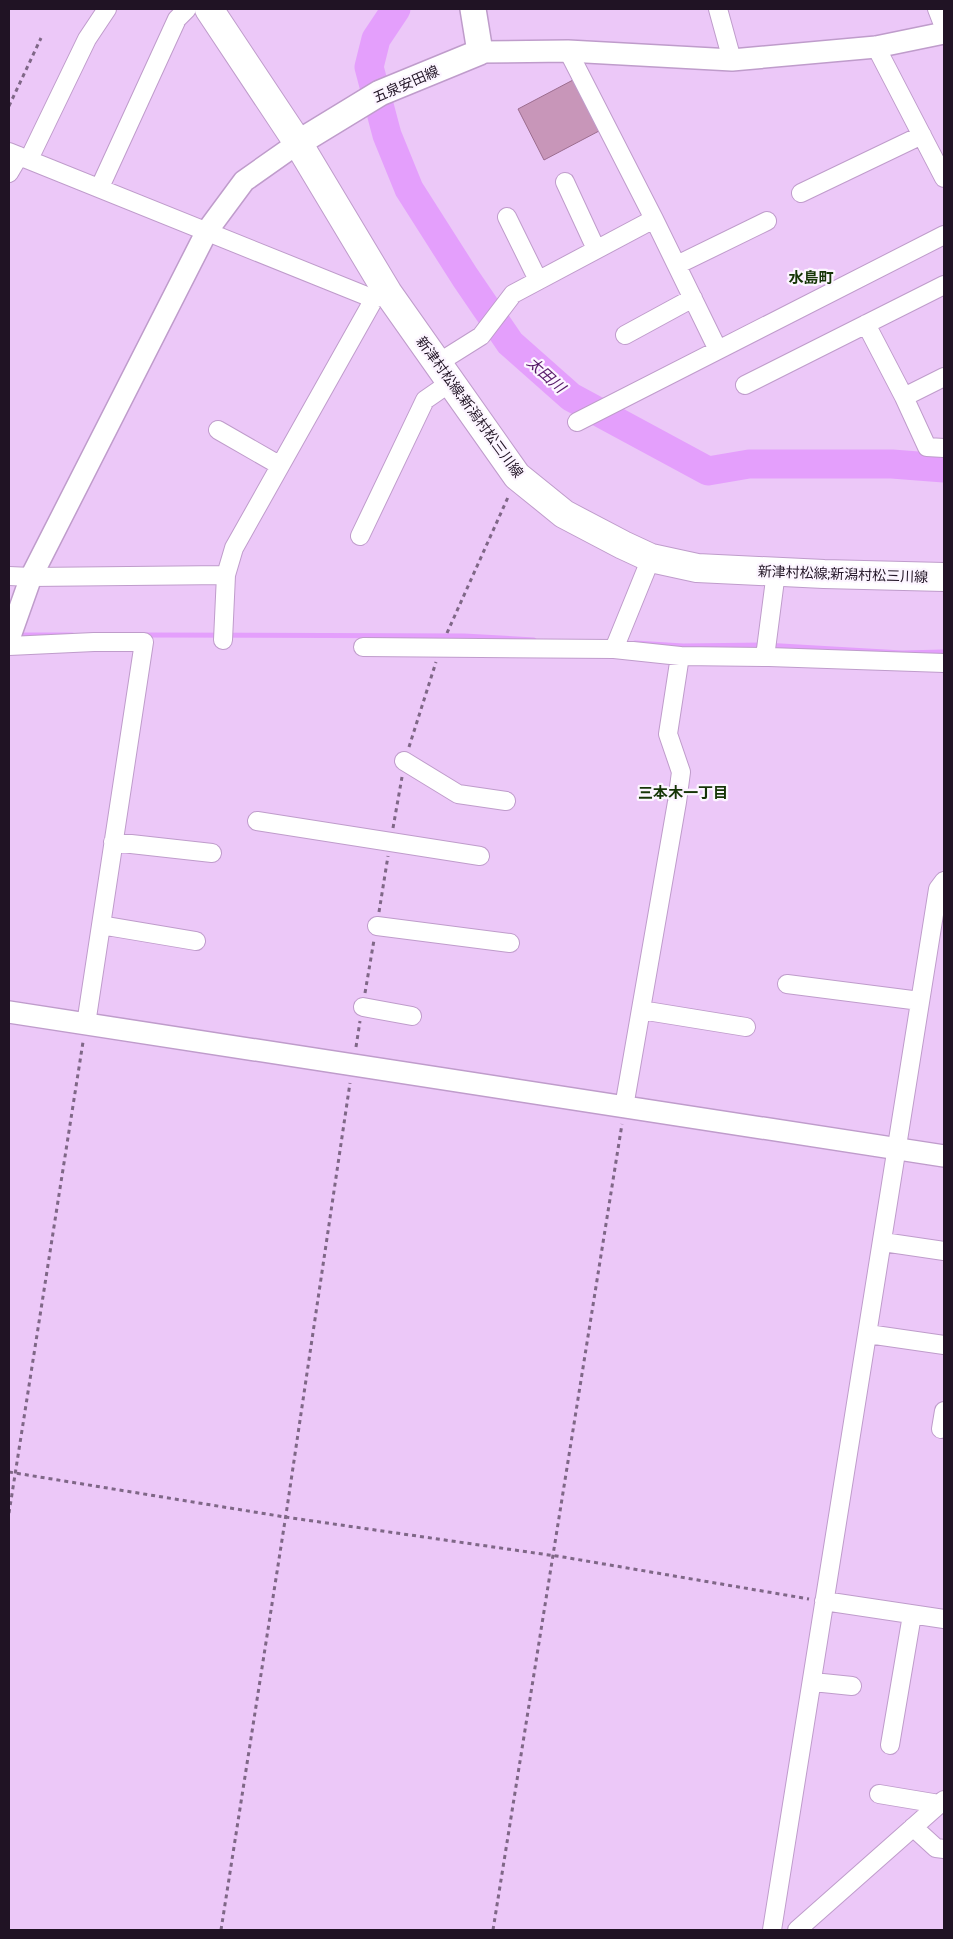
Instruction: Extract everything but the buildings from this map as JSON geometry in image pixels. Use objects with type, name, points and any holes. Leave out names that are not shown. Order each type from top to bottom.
[{"type":"main road","name":"新津村松線;新潟村松三川線","points":[[209,9],[298,143],[381,296],[444,373],[517,476],[564,514],[651,558],[697,568],[944,577]]},
{"type":"main road","points":[[473,9],[480,52]]},
{"type":"main road","name":"五泉安田線","points":[[298,143],[380,93],[480,52]]},
{"type":"street","points":[[9,174],[86,39],[107,9]]},
{"type":"street","points":[[100,188],[176,19],[187,9]]},
{"type":"street","points":[[718,9],[732,60]]},
{"type":"street","points":[[937,9],[944,27]]},
{"type":"street","points":[[480,52],[568,51],[732,60],[876,47],[944,33]]},
{"type":"street","points":[[876,47],[944,178]]},
{"type":"street","points":[[568,51],[654,218],[718,350]]},
{"type":"street","points":[[801,193],[922,135]]},
{"type":"street","points":[[9,639],[31,577],[207,232],[244,180],[298,143]]},
{"type":"street","points":[[19,155],[207,232],[381,296],[279,465],[234,548],[226,575],[223,640]]},
{"type":"street","points":[[565,182],[596,249]]},
{"type":"street","points":[[507,218],[538,280]]},
{"type":"street","points":[[360,536],[425,400],[444,373],[481,336],[512,294],[654,218]]},
{"type":"street","points":[[677,265],[767,221]]},
{"type":"street","points":[[577,422],[944,235]]},
{"type":"street","points":[[745,385],[944,285]]},
{"type":"street","points":[[625,335],[693,298]]},
{"type":"street","points":[[866,324],[904,397],[927,447],[944,448]]},
{"type":"street","points":[[904,397],[944,377]]},
{"type":"street","points":[[218,430],[279,465]]},
{"type":"street","points":[[614,649],[651,558]]},
{"type":"street","points":[[765,656],[776,572]]},
{"type":"street","points":[[9,576],[226,575]]},
{"type":"street","points":[[9,646],[144,642],[86,1024]]},
{"type":"street","points":[[363,647],[614,649],[680,656],[765,656],[944,664]]},
{"type":"street","points":[[624,1107],[681,772],[668,734],[680,656]]},
{"type":"street","points":[[404,761],[458,794],[506,801]]},
{"type":"street","points":[[257,821],[480,856]]},
{"type":"street","points":[[113,842],[212,854]]},
{"type":"street","points":[[772,1930],[938,889],[944,881]]},
{"type":"street","points":[[101,926],[196,941]]},
{"type":"street","points":[[377,926],[510,943]]},
{"type":"street","points":[[787,984],[920,1001]]},
{"type":"street","points":[[363,1007],[412,1016]]},
{"type":"street","points":[[641,1010],[746,1027]]},
{"type":"street","points":[[9,1012],[944,1156]]},
{"type":"street","points":[[883,1242],[944,1251]]},
{"type":"street","points":[[868,1334],[944,1345]]},
{"type":"street","points":[[941,1429],[944,1410]]},
{"type":"street","points":[[824,1601],[944,1620]]},
{"type":"street","points":[[890,1745],[912,1615]]},
{"type":"street","points":[[813,1682],[852,1686]]},
{"type":"street","points":[[879,1794],[942,1802]]},
{"type":"street","points":[[797,1930],[942,1802]]},
{"type":"street","points":[[913,1827],[936,1848],[944,1849]]},
{"type":"path","points":[[9,106],[41,38]]},
{"type":"path","points":[[443,640],[517,476]]},
{"type":"path","points":[[9,1513],[86,1024]]},
{"type":"path","points":[[221,1930],[353,1065]]},
{"type":"path","points":[[493,1930],[554,1557],[624,1107]]},
{"type":"path","points":[[9,1472],[824,1601]]},
{"type":"waterway","name":"太田川","points":[[396,9],[376,39],[369,67],[387,135],[409,189],[510,343],[571,397],[708,471],[749,464],[892,464],[944,468]]},
{"type":"waterway","points":[[15,635],[72,635]]},
{"type":"waterway","points":[[143,635],[464,636],[534,640]]},
{"type":"waterway","points":[[635,643],[683,646],[764,645],[902,653],[944,652]]},
{"type":"district","name":"水島町","points":[[811,278]]},
{"type":"district","name":"三本木一丁目","points":[[683,793]]}]
